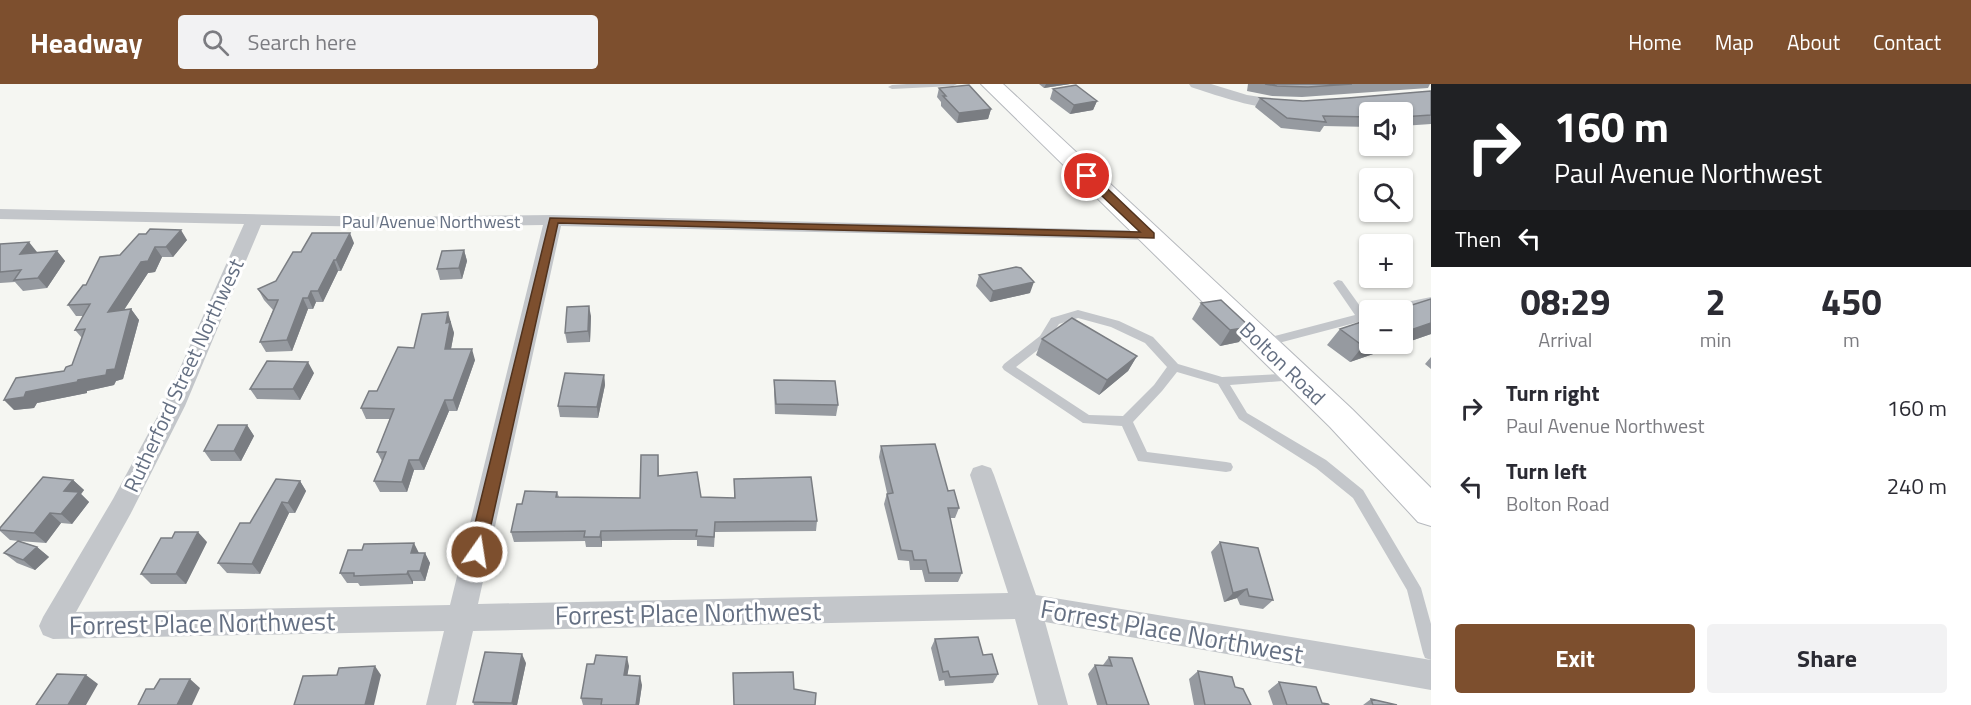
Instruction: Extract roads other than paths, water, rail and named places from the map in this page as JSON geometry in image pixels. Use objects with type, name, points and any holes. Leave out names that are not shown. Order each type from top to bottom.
[{"type":"street","name":"Bolton Road","points":[[991,84],[1341,418],[1431,511]]},
{"type":"street","points":[[1196,84],[1222,93],[1264,102],[1306,105]]},
{"type":"street","name":"Paul Avenue Northwest","points":[[0,214],[254,221],[554,220],[1150,235]]},
{"type":"street","points":[[441,705],[554,220]]},
{"type":"street","name":"Rutherford Street Northwest","points":[[110,528],[174,406],[254,221]]},
{"type":"street","name":"Bolton Road","points":[[1341,418],[1431,483]]},
{"type":"street","points":[[1386,464],[1431,500]]},
{"type":"street","points":[[982,475],[1026,606],[1053,705]]},
{"type":"street","name":"Forrest Place Northwest","points":[[110,528],[53,626],[1026,606],[1431,675]]},
{"type":"lane","points":[[892,87],[953,84]]},
{"type":"lane","points":[[1338,283],[1359,308]]},
{"type":"lane","points":[[1413,304],[1431,300]]},
{"type":"lane","points":[[1174,367],[1158,388],[1126,421],[1087,420],[1008,367],[1044,339],[1055,321],[1078,314],[1115,324],[1149,340],[1174,367],[1222,381],[1297,376]]},
{"type":"lane","points":[[1263,343],[1359,318]]},
{"type":"lane","points":[[1222,381],[1243,416],[1321,464],[1358,494],[1414,588],[1431,653]]},
{"type":"lane","points":[[1126,421],[1143,457],[1226,467]]}]
